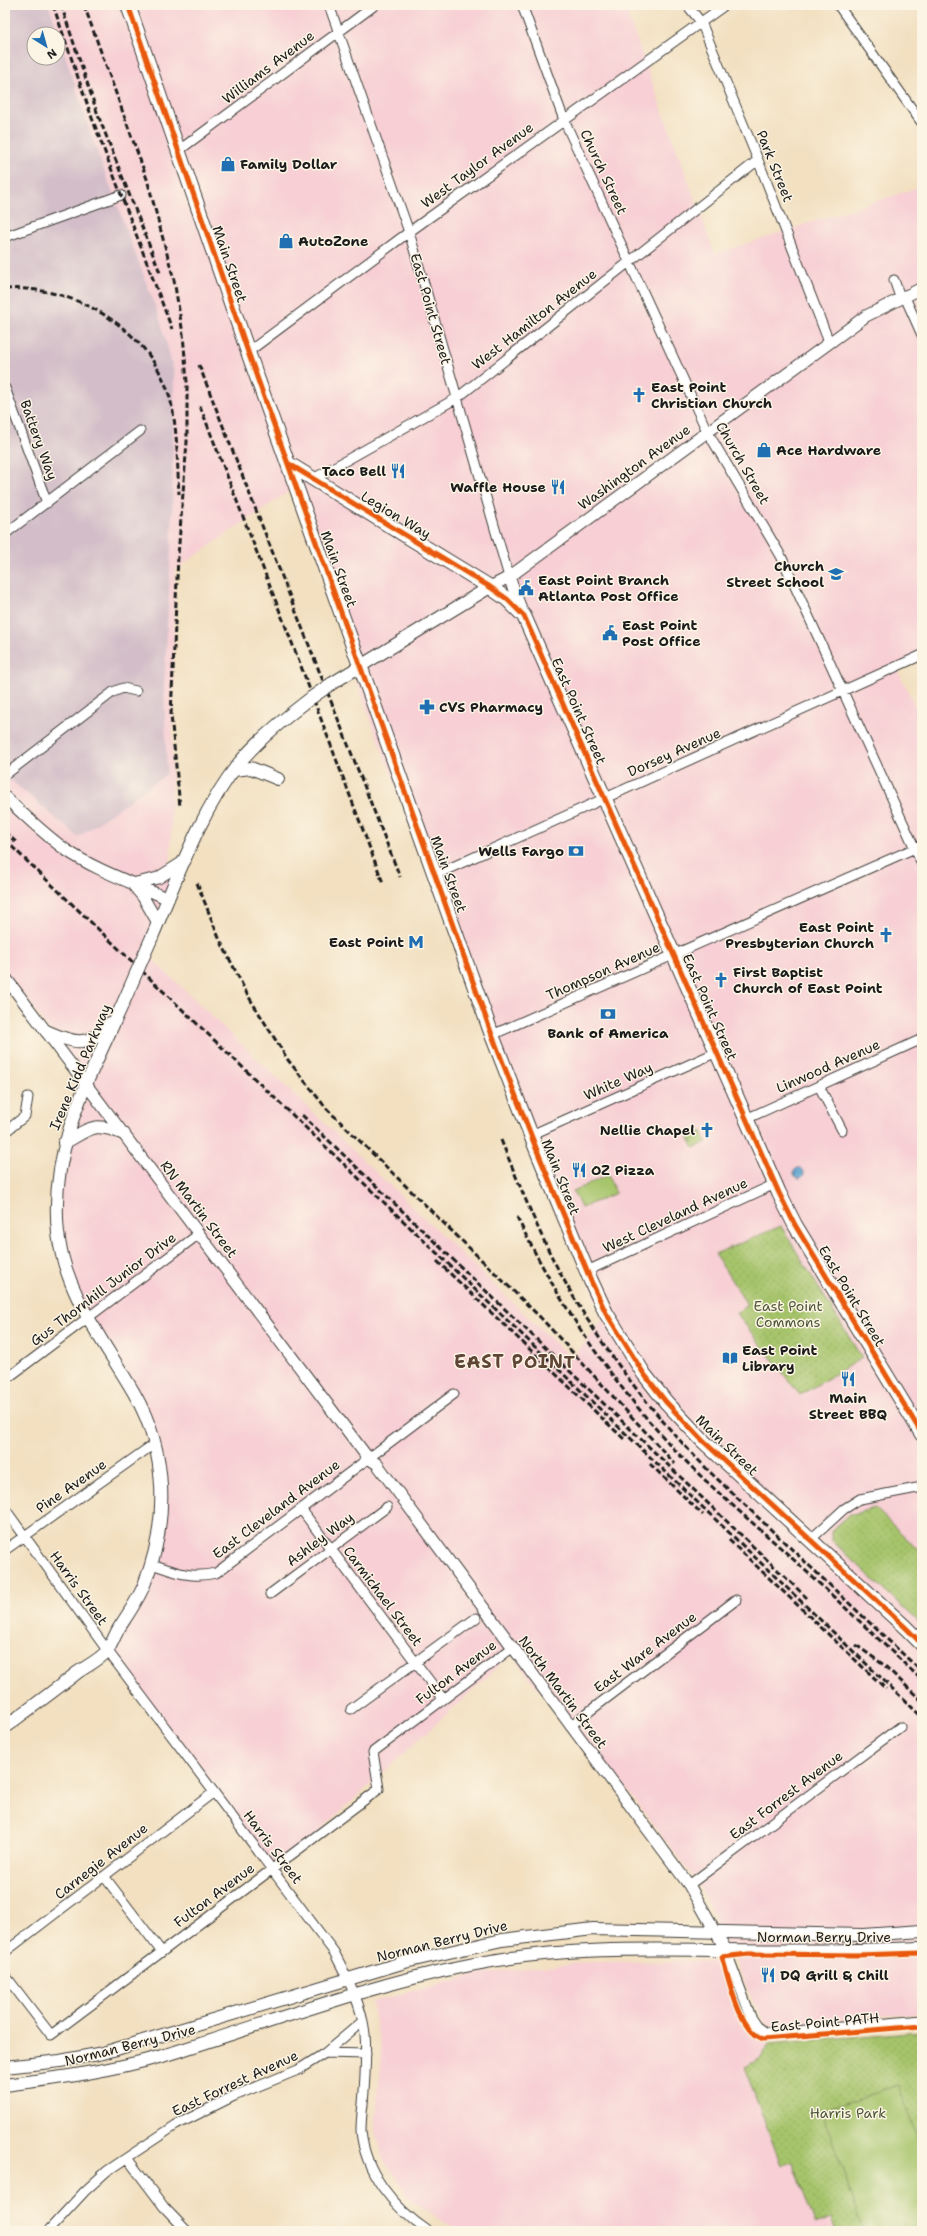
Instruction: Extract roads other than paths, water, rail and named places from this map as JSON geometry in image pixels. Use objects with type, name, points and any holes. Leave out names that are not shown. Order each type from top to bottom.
[{"type":"main road","name":"Main Street","points":[[128,5],[248,352],[360,666],[437,874],[492,1035],[531,1135],[587,1271],[606,1313],[624,1344],[666,1402],[702,1440],[922,1644]]},
{"type":"main road","name":"Legion Way","points":[[289,464],[490,586]]},
{"type":"main road","name":"Washington Avenue","points":[[360,666],[490,586]]},
{"type":"main road","name":"East Point Street","points":[[490,586],[507,598],[524,616],[746,1119],[795,1225],[922,1434]]},
{"type":"main road","name":"Irene Kidd Parkway","points":[[152,1564],[159,1532],[162,1481],[154,1444],[144,1414],[134,1394],[88,1319],[75,1292],[64,1262],[58,1234],[56,1202],[58,1175],[64,1143],[87,1084],[206,815],[234,770],[265,737],[311,698],[360,666]]},
{"type":"main road","points":[[234,770],[251,768],[262,771],[278,779]]},
{"type":"main road","points":[[46,1031],[70,1041],[89,1041],[101,1034],[122,1005]]},
{"type":"main road","points":[[64,1143],[89,1130],[105,1126],[124,1134]]},
{"type":"main road","points":[[5,1727],[107,1650],[133,1607],[152,1564]]},
{"type":"main road","name":"Norman Berry Drive","points":[[5,2067],[60,2061],[103,2053],[349,1979],[469,1946],[565,1932],[616,1930],[718,1934],[863,1935],[922,1932]]},
{"type":"main road","name":"Norman Berry Drive","points":[[5,2085],[73,2076],[159,2057],[354,1996],[444,1970],[531,1955],[616,1948],[850,1951],[922,1948]]},
{"type":"street","name":"East Point Street","points":[[329,5],[409,232],[509,577],[524,616]]},
{"type":"street","name":"Williams Avenue","points":[[178,151],[375,5]]},
{"type":"street","name":"Church Street","points":[[522,5],[564,120],[707,431],[781,556],[843,691],[918,846],[922,864]]},
{"type":"street","name":"Park Street","points":[[687,5],[701,22],[758,160],[829,342]]},
{"type":"street","name":"West Taylor Avenue","points":[[248,352],[409,232],[725,5]]},
{"type":"street","points":[[838,5],[922,123]]},
{"type":"street","name":"West Hamilton Avenue","points":[[313,479],[457,398],[758,160]]},
{"type":"street","points":[[5,237],[121,195]]},
{"type":"street","points":[[894,280],[922,335]]},
{"type":"street","name":"Washington Avenue","points":[[490,586],[509,577],[866,316],[902,296],[922,288]]},
{"type":"street","name":"Battery Way","points":[[5,388],[47,503]]},
{"type":"street","points":[[5,534],[140,431]]},
{"type":"street","name":"Dorsey Avenue","points":[[437,874],[922,655]]},
{"type":"street","points":[[5,775],[112,692],[123,688],[136,691]]},
{"type":"street","points":[[5,797],[41,831],[66,850],[132,884],[168,899]]},
{"type":"street","name":"Thompson Avenue","points":[[492,1035],[918,846]]},
{"type":"street","points":[[132,884],[158,878],[185,861]]},
{"type":"street","points":[[132,884],[143,897],[158,923]]},
{"type":"street","name":"RN Martin Street","points":[[5,978],[87,1084],[368,1458]]},
{"type":"street","name":"Linwood Avenue","points":[[746,1119],[922,1039]]},
{"type":"street","name":"White Way","points":[[531,1135],[717,1052]]},
{"type":"street","points":[[819,1086],[842,1130]]},
{"type":"street","points":[[5,1132],[25,1116],[28,1097]]},
{"type":"street","name":"West Cleveland Avenue","points":[[587,1271],[775,1184]]},
{"type":"street","name":"Gus Thornhill Junior Drive","points":[[5,1380],[199,1234]]},
{"type":"street","name":"East Cleveland Avenue","points":[[152,1564],[188,1576],[216,1574],[454,1394]]},
{"type":"street","name":"Pine Avenue","points":[[5,1550],[154,1444]]},
{"type":"street","name":"North Martin Street","points":[[368,1458],[377,1464],[689,1885],[726,1950]]},
{"type":"street","points":[[810,1540],[844,1509],[860,1500],[922,1487]]},
{"type":"street","name":"Ashley Way","points":[[270,1594],[387,1507]]},
{"type":"street","name":"Harris Street","points":[[5,1509],[107,1650],[334,1952],[349,1979],[363,2021],[366,2054],[361,2130],[366,2154],[378,2180],[395,2204],[413,2221],[428,2231]]},
{"type":"street","name":"Carmichael Street","points":[[301,1509],[443,1699]]},
{"type":"street","name":"East Ware Avenue","points":[[570,1726],[736,1600]]},
{"type":"street","points":[[351,1709],[476,1618]]},
{"type":"street","name":"Fulton Avenue","points":[[5,1975],[51,2035],[379,1789],[373,1752],[512,1648]]},
{"type":"street","name":"East Forrest Avenue","points":[[689,1885],[900,1727]]},
{"type":"street","name":"Carnegie Avenue","points":[[5,1952],[214,1792]]},
{"type":"street","points":[[104,1876],[161,1951]]},
{"type":"street","points":[[726,1950],[752,2017],[757,2026],[766,2032],[792,2032],[922,2020]]},
{"type":"street","name":"East Forrest Avenue","points":[[48,2231],[107,2171],[126,2158],[176,2125],[234,2096],[298,2070],[325,2053],[363,2021]]},
{"type":"street","points":[[325,2053],[366,2054]]},
{"type":"street","points":[[126,2158],[164,2207],[187,2231]]},
{"type":"water","points":[[797,1168],[801,1168],[803,1169],[803,1177],[797,1178],[794,1175],[794,1171]]},
{"type":"railway","points":[[53,5],[92,118],[172,329]]},
{"type":"railway","points":[[61,5],[98,115],[161,275]]},
{"type":"railway","points":[[84,5],[147,179],[174,280],[183,334],[187,382],[187,442],[178,556],[171,715],[180,807]]},
{"type":"railway","points":[[5,289],[31,289],[57,294],[82,303],[106,316],[127,332],[146,351],[160,373],[173,410],[176,434],[179,494]]},
{"type":"railway","points":[[199,365],[400,877]]},
{"type":"railway","points":[[200,406],[383,883]]},
{"type":"railway","points":[[5,832],[16,842]]},
{"type":"railway","points":[[5,840],[922,1717]]},
{"type":"railway","points":[[197,883],[219,938],[247,994],[288,1060],[326,1108],[541,1318],[675,1464]]},
{"type":"railway","points":[[302,1115],[807,1598]]},
{"type":"railway","points":[[501,1140],[533,1216],[559,1271],[600,1339],[634,1386],[672,1431],[712,1474],[922,1672]]},
{"type":"railway","points":[[517,1217],[533,1249],[568,1310],[608,1369],[652,1425],[727,1501],[799,1564],[922,1680]]},
{"type":"railway","points":[[437,1261],[624,1439]]},
{"type":"railway","points":[[650,1464],[703,1515]]},
{"type":"railway","points":[[729,1540],[886,1689]]},
{"type":"railway","points":[[856,1645],[884,1665],[922,1701]]},
{"type":"place","name":"Family Dollar","points":[[228,164]]},
{"type":"place","name":"AutoZone","points":[[286,241]]},
{"type":"place","name":"East Point Christian Church","points":[[639,395]]},
{"type":"place","name":"Ace Hardware","points":[[764,450]]},
{"type":"place","name":"Taco Bell","points":[[398,471]]},
{"type":"place","name":"Waffle House","points":[[558,487]]},
{"type":"place","name":"Church Street School","points":[[836,574]]},
{"type":"place","name":"East Point Branch Atlanta Post Office","points":[[526,588]]},
{"type":"place","name":"East Point Post Office","points":[[610,633]]},
{"type":"place","name":"CVS Pharmacy","points":[[427,707]]},
{"type":"place","name":"Wells Fargo","points":[[576,851]]},
{"type":"place","name":"East Point Presbyterian Church","points":[[886,935]]},
{"type":"place","name":"East Point","points":[[416,942]]},
{"type":"place","name":"First Baptist Church of East Point","points":[[721,980]]},
{"type":"place","name":"Bank of America","points":[[608,1014]]},
{"type":"place","name":"Nellie Chapel","points":[[707,1130]]},
{"type":"place","name":"OZ Pizza","points":[[579,1170]]},
{"type":"place","name":"East Point Library","points":[[730,1358]]},
{"type":"place","name":"Main Street BBQ","points":[[848,1379]]},
{"type":"place","name":"DQ Grill & Chill","points":[[768,1975]]},
{"type":"district","name":"EAST POINT","points":[[515,1362]]},
{"type":"park label","name":"East Point Commons","points":[[788,1314]]},
{"type":"park label","name":"Harris Park","points":[[848,2113]]}]
